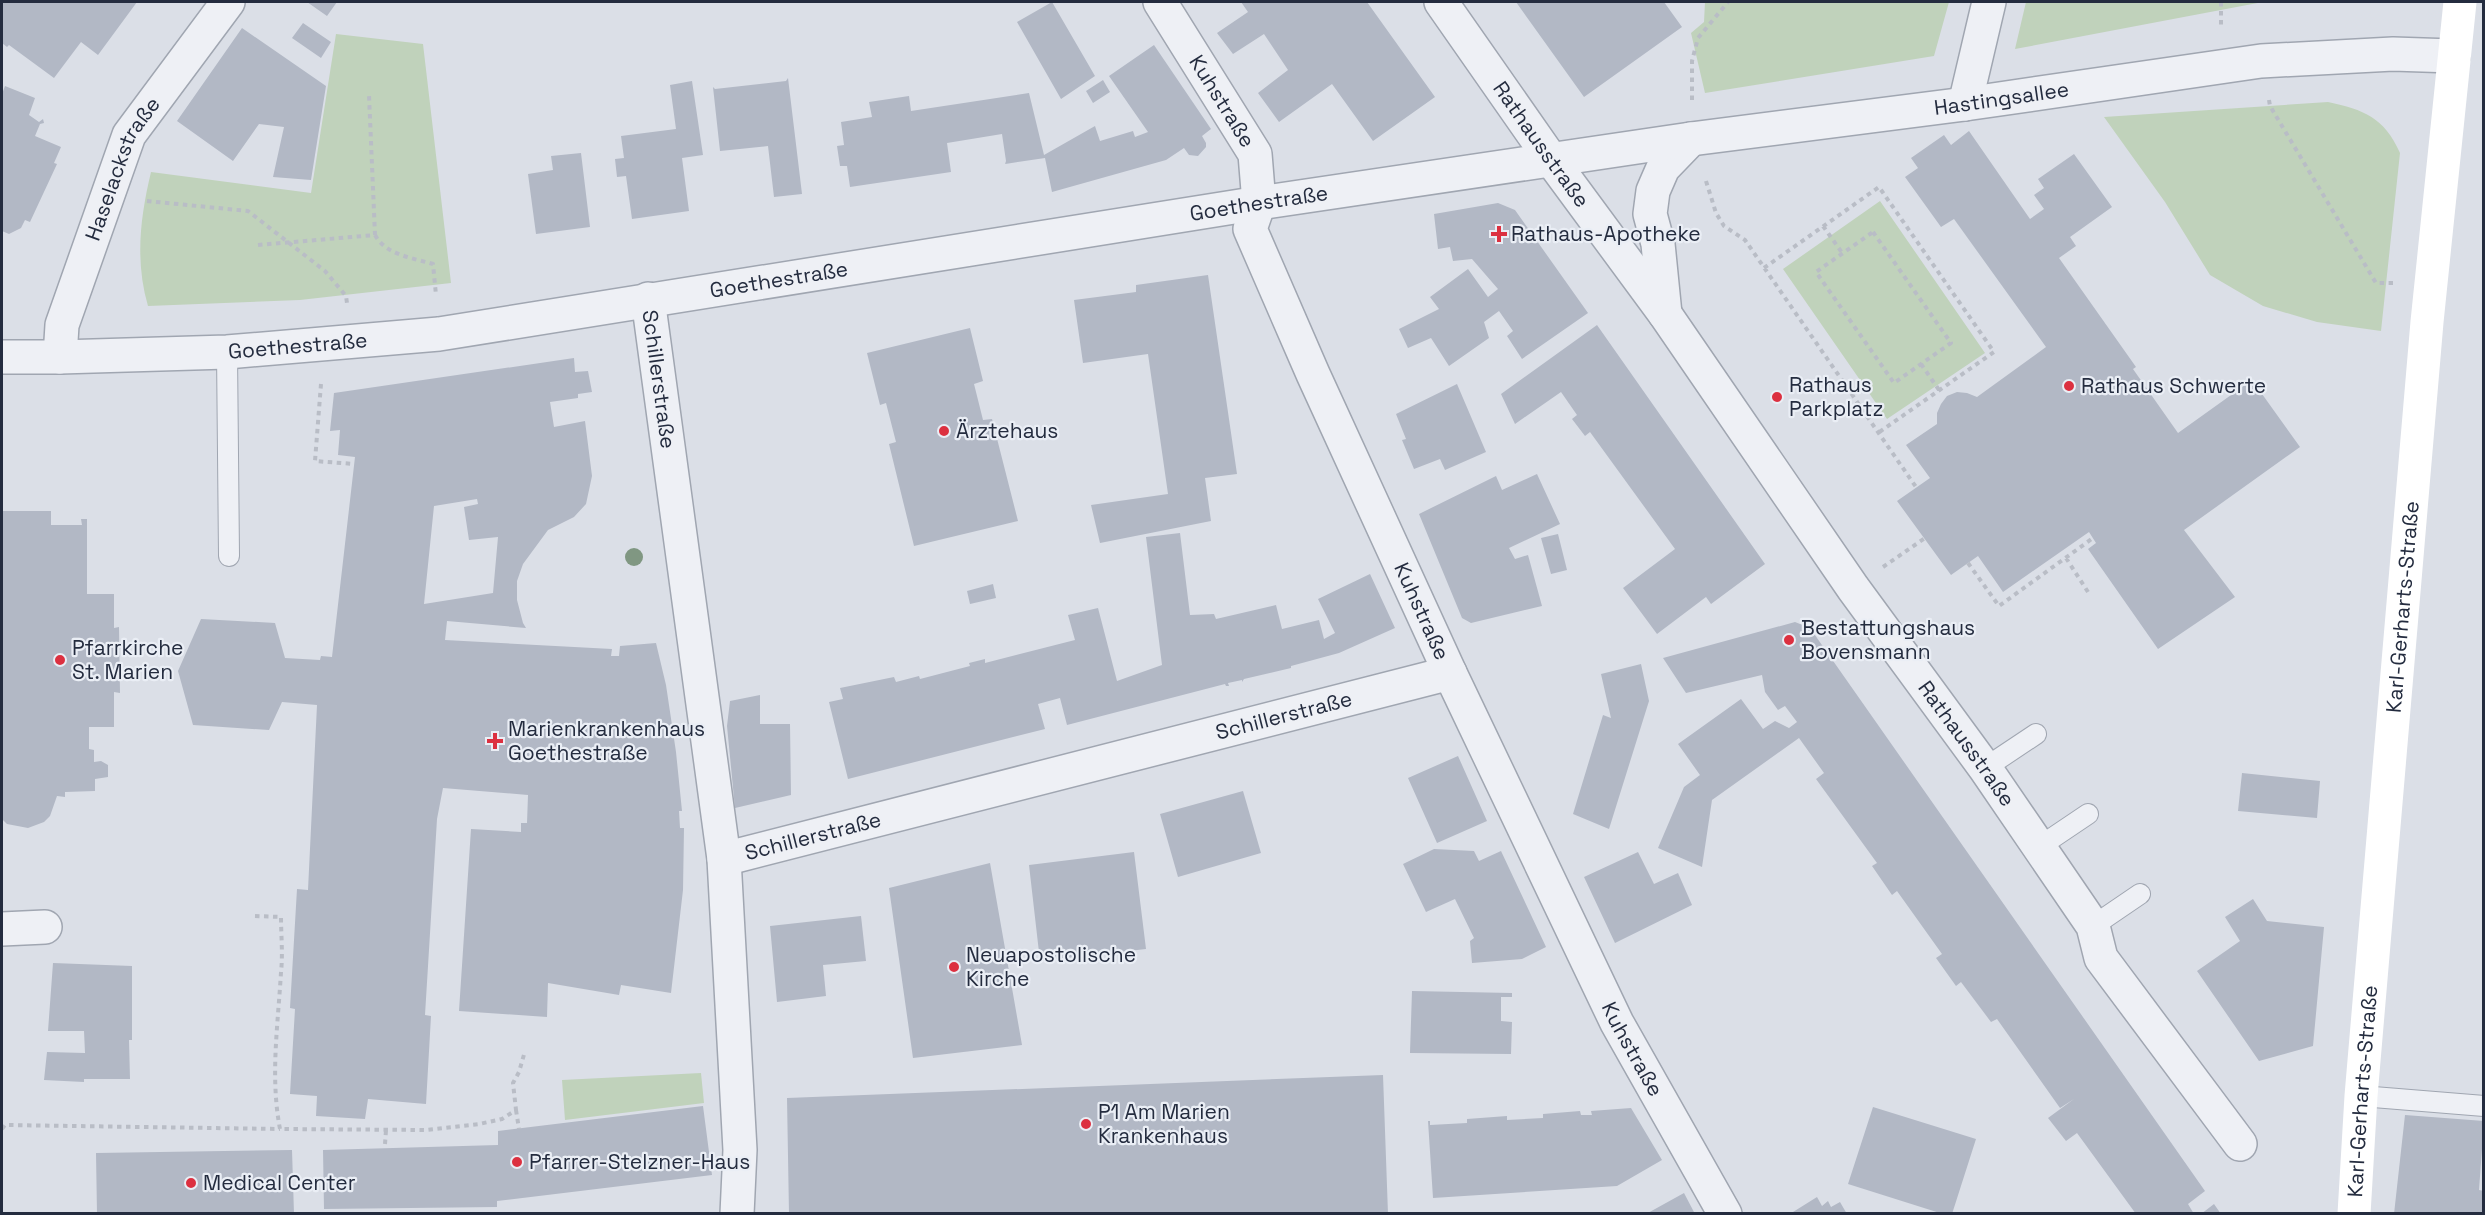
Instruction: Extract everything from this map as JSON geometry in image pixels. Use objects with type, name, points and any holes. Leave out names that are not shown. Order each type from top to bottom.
[{"type":"main road","name":"Karl-Gerharts-Straße","points":[[2354,1214],[2361,1096],[2430,283],[2460,2]]},
{"type":"street","name":"Haselackstraße","points":[[60,357],[63,325],[129,135],[228,2]]},
{"type":"street","name":"Kuhstraße","points":[[1160,2],[1255,154],[1259,203],[1250,229],[1313,374],[1450,673],[1617,1023],[1725,1214]]},
{"type":"street","name":"Rathausstraße","points":[[1441,2],[1550,158],[1665,314],[1853,588],[1985,768],[2093,926],[2101,958],[2240,1144]]},
{"type":"street","points":[[1965,104],[1989,2]]},
{"type":"street","name":"Hastingsallee","points":[[1550,158],[1965,104],[2261,61],[2393,54],[2453,56]]},
{"type":"street","name":"Rathausstraße","points":[[1665,314],[1658,244],[1650,214],[1653,191],[1663,168],[1691,139]]},
{"type":"street","name":"Goethestraße","points":[[2,357],[227,352],[439,334],[648,299],[1550,158]]},
{"type":"street","name":"Schillerstraße","points":[[648,299],[724,859],[1450,673]]},
{"type":"street","points":[[724,859],[740,1150],[737,1214]]},
{"type":"street","points":[[2,929],[45,927]]},
{"type":"lane","points":[[227,352],[229,556]]},
{"type":"lane","points":[[1985,768],[2036,734]]},
{"type":"lane","points":[[2039,847],[2088,814]]},
{"type":"lane","points":[[2093,926],[2140,894]]},
{"type":"lane","points":[[2361,1096],[2484,1106]]},
{"type":"path","points":[[1728,2],[1698,38],[1692,61],[1691,139],[1716,213],[1724,226],[1745,240],[1916,487]]},
{"type":"path","points":[[2261,61],[2270,106],[2376,282],[2430,283]]},
{"type":"path","points":[[369,95],[375,235],[379,242],[390,251],[433,264],[439,334]]},
{"type":"path","points":[[1764,268],[1879,186],[1994,352],[1878,433]]},
{"type":"path","points":[[108,197],[248,211],[325,271],[346,296],[353,342]]},
{"type":"path","points":[[1824,226],[1843,254]]},
{"type":"path","points":[[1874,232],[1951,343],[1893,382],[1816,272],[1843,254],[1874,232]]},
{"type":"path","points":[[258,245],[375,235]]},
{"type":"path","points":[[1921,364],[1939,390]]},
{"type":"path","points":[[321,384],[315,461],[354,464]]},
{"type":"path","points":[[1906,551],[1925,538]]},
{"type":"path","points":[[1968,563],[1999,606],[2093,538]]},
{"type":"path","points":[[2066,558],[2088,592]]},
{"type":"path","points":[[255,916],[281,917],[282,968],[275,1063],[275,1104],[280,1129]]},
{"type":"path","points":[[519,1128],[513,1083],[525,1051]]},
{"type":"path","points":[[2,1129],[5,1125],[55,1124],[427,1130],[502,1119],[516,1110]]},
{"type":"path","points":[[385,1144],[386,1130]]},
{"type":"green space","points":[[1705,2],[1949,2],[1934,56],[1705,93],[1691,33],[1704,22]]},
{"type":"green space","points":[[2026,2],[2263,2],[2015,49]]},
{"type":"green space","points":[[336,34],[423,44],[451,283],[300,300],[148,306],[141,273],[140,239],[151,172],[311,193]]},
{"type":"green space","points":[[2328,102],[2352,108],[2372,117],[2387,131],[2400,153],[2381,331],[2317,322],[2263,306],[2210,275],[2165,202],[2104,117]]},
{"type":"green space","points":[[1880,201],[1985,353],[1887,419],[1783,269]]},
{"type":"green space","points":[[701,1073],[704,1103],[565,1120],[562,1080]]},
{"type":"building","points":[[2,2],[137,2],[98,55],[81,42],[54,78],[9,45],[7,47],[2,43]]},
{"type":"building","points":[[307,2],[337,2],[327,16]]},
{"type":"building","points":[[1052,2],[1095,76],[1061,99],[1017,22]]},
{"type":"building","points":[[1241,2],[1367,2],[1435,97],[1373,141],[1332,84],[1279,122],[1258,93],[1288,70],[1264,34],[1233,54],[1217,33],[1248,12]]},
{"type":"building","points":[[1516,2],[1664,2],[1682,27],[1584,97]]},
{"type":"building","points":[[303,23],[331,42],[321,58],[292,38]]},
{"type":"building","points":[[242,28],[326,86],[311,180],[273,177],[284,127],[259,124],[233,161],[177,121]]},
{"type":"building","points":[[1154,45],[1211,129],[1202,136],[1206,147],[1198,156],[1189,155],[1184,148],[1166,160],[1052,192],[1045,158],[1005,164],[1002,134],[947,143],[951,172],[850,187],[847,166],[840,166],[837,146],[844,145],[841,122],[872,117],[869,102],[909,96],[911,111],[1029,93],[1044,155],[1095,126],[1100,141],[1133,131],[1135,137],[1148,132],[1109,76]]},
{"type":"building","points":[[788,78],[802,194],[774,197],[768,146],[720,151],[713,87],[715,89],[786,81]]},
{"type":"building","points":[[1103,80],[1110,92],[1093,103],[1086,91]]},
{"type":"building","points":[[692,81],[703,155],[682,158],[689,211],[632,219],[626,176],[617,177],[615,159],[624,158],[621,136],[676,129],[670,85]]},
{"type":"building","points":[[5,86],[35,98],[29,115],[39,122],[43,119],[44,123],[40,124],[35,136],[61,147],[54,163],[57,164],[30,222],[25,220],[21,228],[9,234],[2,231],[2,94]]},
{"type":"building","name":"Rathaus Schwerte","points":[[1969,131],[2030,219],[2044,209],[2034,195],[2044,188],[2038,179],[2074,154],[2112,207],[2070,237],[2076,246],[2059,258],[2136,367],[2133,369],[2178,433],[2252,380],[2300,447],[2184,530],[2235,597],[2158,649],[2088,549],[2096,543],[2089,532],[2003,592],[1978,556],[1951,575],[1897,501],[1930,478],[1906,445],[1937,424],[1937,413],[1947,396],[1957,392],[1977,397],[2046,347],[1954,219],[1941,227],[1905,177],[1918,168],[1911,158],[1944,135],[1951,145]]},
{"type":"building","points":[[581,153],[590,227],[536,234],[528,174],[553,170],[551,156]]},
{"type":"building","points":[[1498,203],[1515,210],[1588,313],[1522,359],[1507,336],[1513,331],[1499,311],[1484,322],[1489,338],[1449,366],[1431,338],[1408,348],[1399,329],[1439,309],[1430,297],[1468,269],[1488,297],[1498,289],[1472,259],[1453,261],[1450,247],[1438,249],[1434,214]]},
{"type":"building","points":[[1208,275],[1237,474],[1205,478],[1211,521],[1100,543],[1091,505],[1168,494],[1148,354],[1083,363],[1074,300],[1136,292],[1136,285]]},
{"type":"building","points":[[1597,325],[1765,564],[1711,604],[1706,597],[1657,634],[1623,588],[1675,549],[1590,432],[1585,436],[1572,419],[1577,415],[1561,392],[1515,424],[1501,394]]},
{"type":"building","name":"Ärztehaus","points":[[970,328],[983,381],[974,384],[983,420],[992,419],[1018,521],[914,546],[889,444],[896,442],[886,403],[880,405],[867,353]]},
{"type":"building","name":"Marienkrankenhaus Goethestraße","points":[[574,358],[575,372],[588,371],[592,392],[578,394],[578,398],[550,402],[554,427],[585,421],[592,476],[586,504],[574,517],[548,530],[523,564],[517,581],[517,600],[526,628],[447,621],[445,640],[612,649],[611,656],[619,656],[620,646],[656,643],[666,685],[676,752],[682,811],[679,811],[680,828],[684,828],[683,890],[671,993],[621,985],[619,995],[548,983],[547,1017],[459,1011],[471,829],[521,832],[521,823],[527,823],[528,795],[443,788],[437,819],[425,1015],[431,1016],[426,1104],[368,1099],[365,1119],[316,1116],[317,1096],[290,1094],[295,1009],[290,1008],[297,889],[308,890],[317,705],[282,702],[269,730],[193,725],[178,671],[201,619],[275,623],[285,658],[320,660],[321,656],[332,657],[355,457],[338,455],[340,430],[330,431],[334,393]],"holes":[[[477,499],[478,504],[464,507],[469,540],[498,537],[493,593],[424,604],[434,506]]]},
{"type":"building","points":[[1457,384],[1486,452],[1445,470],[1440,459],[1414,469],[1402,440],[1406,439],[1396,414]]},
{"type":"building","points":[[1537,474],[1560,524],[1509,548],[1515,559],[1528,555],[1542,606],[1471,623],[1462,618],[1419,514],[1496,476],[1502,490]]},
{"type":"building","name":"Pfarrkirche St. Marien","points":[[2,511],[51,511],[51,525],[82,525],[81,519],[87,519],[87,594],[114,594],[114,628],[119,627],[120,693],[114,692],[114,727],[89,727],[89,749],[94,750],[94,762],[101,761],[108,765],[108,777],[95,779],[95,791],[65,792],[65,797],[57,796],[50,816],[44,822],[28,828],[7,824],[2,819]]},
{"type":"building","points":[[1180,533],[1190,615],[1214,614],[1216,619],[1276,605],[1282,629],[1319,620],[1324,639],[1335,633],[1318,599],[1370,574],[1395,628],[1339,653],[1291,666],[1291,668],[1244,679],[1242,682],[1242,680],[1228,683],[1229,686],[1225,684],[1067,725],[1060,698],[1038,704],[1045,729],[848,779],[829,702],[843,699],[840,688],[894,677],[896,682],[919,676],[920,679],[970,666],[969,663],[985,659],[985,663],[1075,640],[1068,615],[1098,608],[1117,681],[1162,665],[1146,537]]},
{"type":"building","points":[[1558,534],[1567,570],[1551,574],[1541,538]]},
{"type":"building","points":[[993,584],[996,598],[970,604],[967,591]]},
{"type":"building","points":[[1795,622],[1810,628],[2205,1191],[2188,1204],[2194,1214],[2136,1214],[2077,1133],[2066,1141],[2048,1118],[2074,1099],[2060,1108],[1997,1019],[1991,1022],[1961,982],[1956,986],[1936,958],[1942,954],[1897,891],[1892,895],[1872,866],[1877,863],[1816,779],[1824,773],[1799,738],[1712,800],[1702,867],[1658,848],[1684,787],[1700,775],[1678,744],[1741,699],[1763,729],[1775,721],[1789,728],[1797,722],[1785,706],[1778,710],[1765,692],[1762,675],[1686,693],[1663,658]]},
{"type":"building","points":[[1641,664],[1649,701],[1609,829],[1573,814],[1603,715],[1611,718],[1601,674]]},
{"type":"building","points":[[760,695],[760,724],[790,724],[791,795],[735,808],[727,726],[730,701]]},
{"type":"building","points":[[1458,756],[1487,821],[1437,843],[1408,778]]},
{"type":"building","points":[[2242,773],[2320,781],[2317,818],[2238,811]]},
{"type":"building","points":[[1243,791],[1261,853],[1178,877],[1160,814]]},
{"type":"building","points":[[1434,849],[1474,851],[1479,861],[1501,851],[1546,947],[1522,959],[1472,963],[1470,941],[1474,938],[1455,899],[1426,912],[1403,864]]},
{"type":"building","points":[[1134,852],[1146,949],[1040,961],[1029,865]]},
{"type":"building","points":[[1638,852],[1654,884],[1678,873],[1692,905],[1615,943],[1584,877]]},
{"type":"building","name":"Neuapostolische Kirche","points":[[990,863],[1022,1045],[913,1058],[889,888]]},
{"type":"building","points":[[2253,899],[2267,921],[2324,927],[2313,1046],[2259,1061],[2197,971],[2240,941],[2225,917]]},
{"type":"building","points":[[861,916],[866,961],[823,965],[826,996],[777,1002],[770,926]]},
{"type":"building","points":[[53,963],[132,966],[130,1079],[84,1079],[84,1082],[44,1080],[47,1052],[85,1053],[84,1031],[48,1031]]},
{"type":"building","points":[[1412,991],[1512,993],[1512,997],[1501,997],[1501,1021],[1512,1022],[1511,1054],[1410,1053]]},
{"type":"building","name":"P1 Am Marien Krankenhaus","points":[[1383,1075],[1388,1214],[789,1214],[787,1098]]},
{"type":"building","name":"Pfarrer-Stelzner-Haus","points":[[703,1106],[712,1175],[497,1201],[497,1207],[324,1209],[323,1150],[498,1145],[498,1131]]},
{"type":"building","points":[[1873,1107],[1976,1139],[1952,1214],[1943,1214],[1848,1184]]},
{"type":"building","points":[[1631,1108],[1662,1160],[1617,1186],[1433,1198],[1428,1121],[1430,1125],[1467,1123],[1467,1119],[1507,1116],[1507,1120],[1543,1118],[1543,1114],[1580,1111],[1581,1115],[1592,1115],[1591,1111]]},
{"type":"building","points":[[2405,1115],[2484,1121],[2479,1190],[2484,1191],[2484,1214],[2394,1214]]},
{"type":"building","name":"Medical Center","points":[[292,1150],[294,1214],[97,1214],[96,1153]]},
{"type":"building","points":[[1684,1193],[1695,1214],[1646,1214]]},
{"type":"building","points":[[1817,1197],[1822,1206],[1828,1201],[1831,1207],[1840,1202],[1847,1214],[1794,1214],[1793,1212]]},
{"type":"building","points":[[2214,1204],[2221,1214],[2201,1214]]},
{"type":"place","name":"Rathaus-Apotheke","points":[[1499,234]]},
{"type":"place","name":"Rathaus Schwerte","points":[[2069,386]]},
{"type":"place","name":"Rathaus Parkplatz","points":[[1777,397]]},
{"type":"place","name":"Ärztehaus","points":[[944,431]]},
{"type":"place","name":"Bestattungshaus Bovensmann","points":[[1789,640]]},
{"type":"place","name":"Pfarrkirche St. Marien","points":[[60,660]]},
{"type":"place","name":"Marienkrankenhaus Goethestraße","points":[[495,741]]},
{"type":"place","name":"Neuapostolische Kirche","points":[[954,967]]},
{"type":"place","name":"P1 Am Marien Krankenhaus","points":[[1086,1124]]},
{"type":"place","name":"Pfarrer-Stelzner-Haus","points":[[517,1162]]},
{"type":"place","name":"Medical Center","points":[[191,1183]]}]
